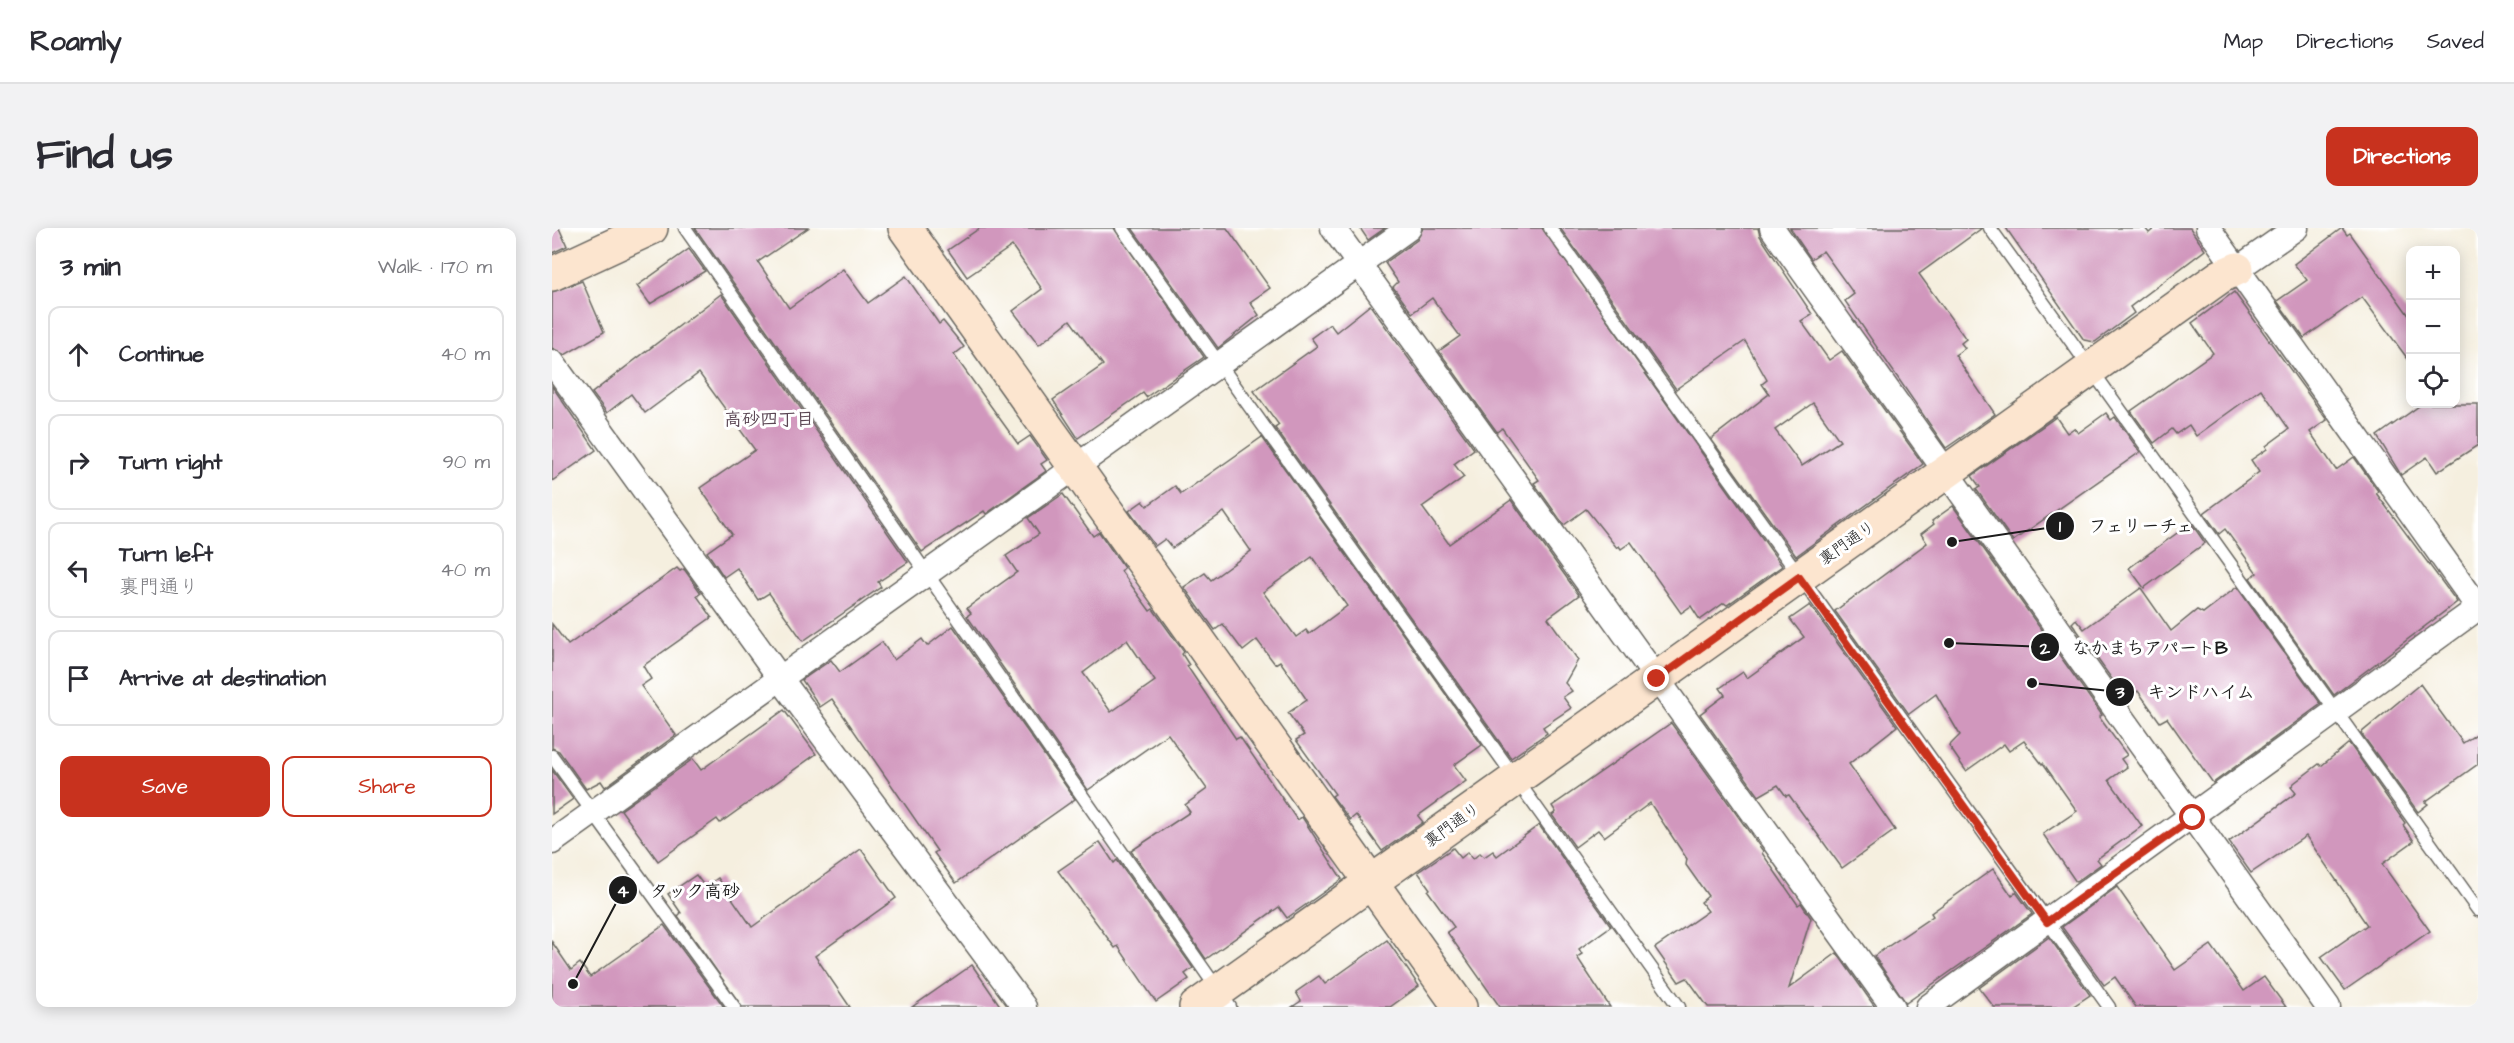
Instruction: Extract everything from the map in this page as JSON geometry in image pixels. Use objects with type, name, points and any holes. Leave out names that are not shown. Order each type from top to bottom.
[{"type":"street","points":[[552,274],[651,228]]},
{"type":"street","points":[[905,228],[1460,1007]]},
{"type":"street","points":[[1333,228],[1893,1007]]},
{"type":"street","points":[[552,842],[1409,228]]},
{"type":"street","points":[[1772,228],[2328,1007]]},
{"type":"street","points":[[1928,1007],[2193,818],[2478,608],[2208,228]]},
{"type":"street","name":"裏門通り","points":[[1215,1002],[1372,883],[1516,779],[2221,276],[2237,269],[2296,228]]},
{"type":"street","points":[[552,362],[780,678],[1024,1007]]},
{"type":"lane","points":[[685,228],[927,573],[1215,1002]]},
{"type":"lane","points":[[1122,228],[1678,1007]]},
{"type":"lane","points":[[1550,228],[1653,368],[1799,577],[2109,1007]]},
{"type":"lane","points":[[1990,228],[2478,910]]},
{"type":"lane","points":[[552,756],[734,1007]]},
{"type":"building","points":[[552,228],[559,228],[567,246],[552,253]]},
{"type":"building","points":[[695,228],[808,228],[758,262],[789,308],[843,269],[868,303],[906,276],[939,324],[943,321],[964,347],[954,355],[1018,444],[1030,436],[1047,460],[1041,464],[1046,471],[986,514],[984,511],[922,552]]},
{"type":"building","points":[[980,228],[1114,228],[1204,357],[1146,397],[1143,393],[1078,438],[1053,400],[1103,365],[1070,320],[1039,345],[1013,311],[1042,289],[1012,246],[967,277],[948,250]]},
{"type":"building","points":[[1132,228],[1227,228],[1270,288],[1250,302],[1259,315],[1218,348]]},
{"type":"building","points":[[1360,228],[1385,228],[1368,240]]},
{"type":"building","points":[[1423,228],[1542,228],[1782,566],[1727,605],[1724,603],[1700,620],[1691,606],[1681,613],[1631,542],[1621,549],[1619,546],[1617,548],[1586,509],[1564,525],[1534,483],[1539,480],[1502,428],[1497,432],[1439,351],[1460,336],[1432,298],[1412,313],[1393,287],[1398,282],[1385,263],[1417,240]]},
{"type":"building","points":[[1560,228],[1758,228],[1760,236],[1812,314],[1801,321],[1829,360],[1842,351],[1923,464],[1796,556],[1711,439],[1769,394],[1762,384],[1767,380],[1745,341],[1676,389]],"holes":[[[1813,403],[1840,441],[1802,466],[1775,430]]]},
{"type":"building","points":[[1790,228],[1982,228],[1919,274],[1966,339],[1961,343],[1965,348],[1955,355],[1995,414],[1946,448],[1845,301],[1854,294],[1823,251],[1811,259]]},
{"type":"building","points":[[2006,228],[2145,228],[2149,233],[2155,228],[2190,228],[2205,250],[2130,307],[2134,313],[2095,342],[2084,340]]},
{"type":"building","points":[[2342,228],[2347,235],[2350,233],[2406,311],[2406,357],[2362,297],[2304,338],[2277,301],[2307,280],[2294,264]]},
{"type":"building","points":[[689,249],[705,271],[650,304],[637,286]]},
{"type":"building","points":[[582,281],[604,332],[565,355],[552,348],[552,292]]},
{"type":"building","points":[[2234,292],[2327,420],[2310,432],[2336,470],[2354,457],[2378,491],[2376,493],[2457,602],[2334,695],[2250,578],[2257,573],[2225,529],[2219,534],[2204,513],[2259,472],[2251,460],[2289,429],[2261,389],[2196,436],[2189,425],[2176,434],[2172,429],[2154,443],[2131,411],[2213,353],[2192,323]]},
{"type":"building","points":[[721,294],[908,562],[878,582],[881,587],[803,641],[769,593],[758,600],[737,568],[724,577],[707,552],[732,534],[700,488],[755,450],[699,373],[645,413],[631,394],[607,413],[592,393]]},
{"type":"building","points":[[1370,305],[1474,449],[1454,464],[1464,477],[1422,507],[1449,544],[1511,500],[1579,595],[1548,618],[1578,660],[1565,683],[1572,691],[1563,697],[1571,708],[1543,727],[1547,733],[1511,758],[1275,428],[1279,425],[1254,391],[1317,346],[1311,338],[1330,324],[1336,332]]},
{"type":"building","points":[[552,386],[596,450],[552,481]]},
{"type":"building","points":[[2460,404],[2478,404],[2478,445],[2437,472],[2427,457],[2401,475],[2377,436],[2416,408],[2460,408]]},
{"type":"building","points":[[2106,413],[2111,420],[2115,417],[2140,452],[2013,541],[1976,489],[1980,487],[1972,476],[2056,417],[2067,433],[2074,428],[2078,433]]},
{"type":"building","points":[[1262,437],[1482,745],[1454,765],[1466,781],[1418,816],[1423,822],[1382,851],[1356,815],[1350,820],[1332,796],[1335,794],[1296,740],[1304,735],[1288,713],[1307,700],[1280,661],[1275,664],[1257,640],[1243,651],[1223,624],[1215,630],[1184,587],[1205,573],[1211,580],[1251,551],[1224,512],[1172,548],[1165,539],[1155,546],[1129,511],[1143,501],[1147,506],[1175,486],[1181,494]],"holes":[[[1312,557],[1347,606],[1309,634],[1306,630],[1296,637],[1263,592]]]},
{"type":"building","points":[[1063,494],[1093,536],[1099,532],[1124,568],[1121,571],[1150,611],[1153,609],[1184,652],[1182,654],[1189,665],[1187,666],[1236,739],[1240,737],[1297,820],[1302,817],[1342,879],[1287,918],[1279,907],[1206,959],[1131,851],[1190,812],[1185,805],[1207,789],[1168,734],[1088,790],[967,616],[971,613],[967,608],[1017,572],[1006,556],[1039,534],[1028,518]],"holes":[[[1127,640],[1155,681],[1111,712],[1083,673]]]},
{"type":"building","points":[[1953,506],[2102,715],[2099,717],[2127,755],[2121,759],[2127,767],[2109,780],[2142,826],[2097,859],[2101,864],[2076,882],[2043,834],[2077,811],[2043,763],[2024,741],[2009,751],[2004,744],[1966,771],[1949,746],[1960,735],[1936,694],[1909,714],[1835,611],[1927,543],[1921,534],[1934,524],[1932,521]]},
{"type":"building","points":[[2191,523],[2205,543],[2144,588],[2129,568]]},
{"type":"building","points":[[677,568],[680,571],[684,569],[701,593],[697,596],[712,617],[643,666],[651,679],[641,686],[676,735],[605,787],[601,781],[586,789],[559,751],[552,748],[552,624],[568,645]]},
{"type":"building","points":[[2237,587],[2321,704],[2213,783],[2167,718],[2160,722],[2138,691],[2126,699],[2072,623],[2076,619],[2084,629],[2141,588],[2171,631],[2197,610],[2203,613]]},
{"type":"building","points":[[1810,605],[1897,726],[1849,764],[1895,830],[1842,868],[1789,795],[1786,796],[1778,785],[1759,796],[1700,714],[1725,695],[1720,688],[1743,672],[1747,678],[1804,637],[1790,619]]},
{"type":"building","points":[[953,626],[1075,799],[956,883],[934,853],[937,851],[832,699],[820,707],[802,680],[831,660],[840,672],[882,642],[894,660],[922,639],[927,646]]},
{"type":"building","points":[[2420,684],[2463,743],[2478,733],[2478,764],[2425,802],[2428,804],[2418,812],[2361,733]]},
{"type":"building","points":[[784,710],[816,754],[720,823],[717,819],[658,861],[621,810],[693,759],[701,770]]},
{"type":"building","points":[[1671,723],[1763,851],[1762,853],[1798,905],[1801,903],[1811,918],[1789,988],[1837,953],[1875,1007],[1708,1007],[1687,978],[1679,982],[1655,948],[1708,911],[1701,902],[1708,896],[1686,865],[1687,859],[1650,803],[1604,837],[1598,830],[1575,847],[1552,815],[1556,812],[1552,806]]},
{"type":"building","points":[[2349,743],[2405,823],[2403,825],[2414,841],[2382,864],[2430,931],[2345,990],[2321,957],[2367,925],[2306,836],[2251,873],[2229,842],[2296,793],[2291,787],[2294,783],[2319,764],[2321,766]]},
{"type":"building","points":[[552,770],[573,799],[552,814]]},
{"type":"building","points":[[1539,825],[1611,926],[1579,949],[1582,954],[1577,957],[1610,1007],[1500,1007],[1447,932],[1454,927],[1428,891],[1430,889],[1418,872],[1453,848],[1461,858],[1468,852],[1473,859],[1480,853],[1484,857],[1493,851],[1497,856]]},
{"type":"building","points":[[1100,842],[1114,863],[1117,860],[1193,968],[1185,974],[1189,979],[1156,1002],[1118,946],[1115,948],[1058,871]]},
{"type":"building","points":[[861,849],[896,898],[815,956],[850,1007],[742,1007],[678,916],[681,913],[668,894],[696,875],[705,887],[718,878],[752,927]]},
{"type":"building","points":[[1993,869],[2012,896],[2016,892],[2032,914],[1906,1003],[1874,956],[1933,916],[1931,913]]},
{"type":"building","points":[[2117,887],[2175,970],[2211,945],[2244,991],[2264,977],[2286,1007],[2136,1007],[2115,977],[2104,985],[2062,927]]},
{"type":"building","points":[[664,925],[724,1007],[552,1007],[552,942],[571,970],[580,963],[590,977]]},
{"type":"building","points":[[2049,937],[2090,995],[2072,1007],[1994,1007],[1979,988]]},
{"type":"building","points":[[1387,940],[1419,986],[1390,1007],[1292,1007],[1301,1001],[1296,992],[1319,976],[1325,984]]},
{"type":"building","points":[[972,965],[1001,1007],[912,1007]]},
{"type":"place","name":"フェリーチェ","points":[[1952,542]]},
{"type":"place","name":"なかまちアパートB","points":[[1949,643]]},
{"type":"place","name":"キンドハイム","points":[[2032,683]]},
{"type":"place","name":"タック高砂","points":[[573,984]]},
{"type":"district","name":"高砂四丁目","points":[[769,419]]},
{"type":"route","points":[[1657,679],[1799,577],[2047,922],[2193,818]]}]
